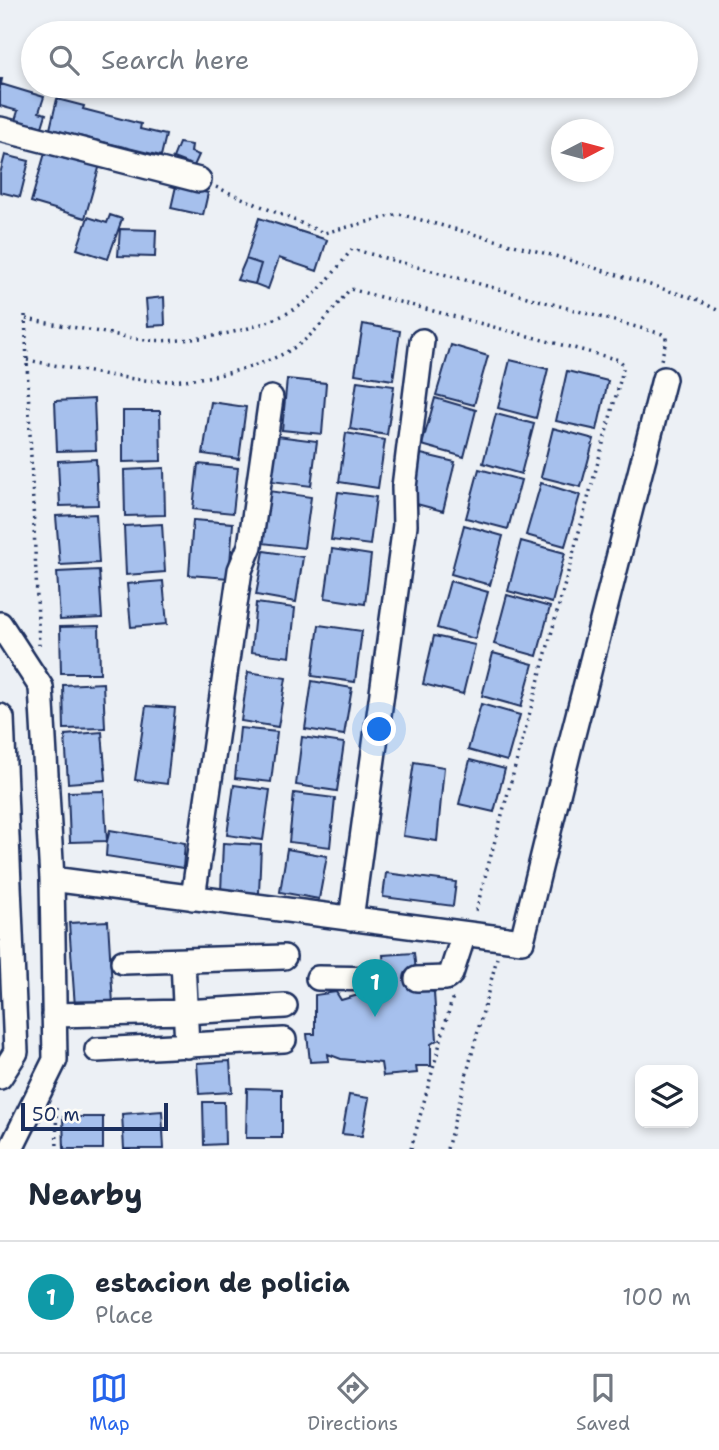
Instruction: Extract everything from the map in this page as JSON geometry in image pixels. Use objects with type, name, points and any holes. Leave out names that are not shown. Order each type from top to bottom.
[{"type":"street","points":[[0,129],[199,180]]},
{"type":"street","points":[[351,919],[405,525],[404,487],[422,341]]},
{"type":"street","points":[[52,879],[522,941],[662,373]]},
{"type":"street","points":[[192,898],[240,570],[250,546],[271,398]]},
{"type":"street","points":[[0,624],[41,687],[52,879],[55,1060],[11,1149]]},
{"type":"street","points":[[0,716],[16,1052],[0,1077]]},
{"type":"street","points":[[417,979],[446,978],[451,974],[467,934]]},
{"type":"street","points":[[123,962],[284,957]]},
{"type":"street","points":[[183,961],[187,1046]]},
{"type":"street","points":[[318,978],[386,979]]},
{"type":"street","points":[[54,1016],[285,1006]]},
{"type":"street","points":[[97,1050],[284,1040]]},
{"type":"path","points":[[199,180],[324,233],[399,214],[562,258],[696,299],[719,311]]},
{"type":"path","points":[[39,646],[25,317],[148,340],[181,340],[219,335],[253,327],[282,316],[309,299],[352,249],[662,334],[666,341],[662,373]]},
{"type":"path","points":[[27,360],[145,380],[216,375],[250,367],[279,356],[306,339],[350,289],[619,360],[623,364],[620,383],[467,934]]},
{"type":"path","points":[[447,1149],[502,939]]},
{"type":"path","points":[[411,1149],[455,988]]},
{"type":"building","points":[[0,79],[2,79],[1,84],[21,90],[21,98],[44,98],[39,112],[46,114],[42,127],[34,124],[31,129],[14,124],[18,111],[0,106]]},
{"type":"building","points":[[57,99],[84,106],[83,109],[141,124],[140,129],[166,135],[161,156],[50,129]]},
{"type":"building","points":[[179,143],[192,145],[191,152],[199,155],[194,166],[173,158]]},
{"type":"building","points":[[45,153],[70,160],[72,153],[101,161],[85,218],[31,202]]},
{"type":"building","points":[[5,155],[29,161],[20,197],[0,192],[0,174]]},
{"type":"building","points":[[176,186],[208,193],[203,215],[171,208]]},
{"type":"building","points":[[110,215],[122,219],[108,259],[77,249],[88,217],[107,223]]},
{"type":"building","points":[[259,218],[327,240],[317,271],[279,258],[268,289],[255,284],[261,264],[246,259]]},
{"type":"building","points":[[120,229],[156,230],[155,257],[118,256]]},
{"type":"building","points":[[246,259],[261,264],[255,284],[237,280]]},
{"type":"building","points":[[164,297],[165,325],[148,326],[146,299]]},
{"type":"building","points":[[363,324],[400,331],[393,380],[355,374]]},
{"type":"building","points":[[451,345],[488,356],[474,405],[436,395]]},
{"type":"building","points":[[510,360],[548,369],[536,418],[498,408]]},
{"type":"building","points":[[567,371],[608,381],[597,430],[556,421]]},
{"type":"building","points":[[287,379],[326,383],[322,434],[282,430]]},
{"type":"building","points":[[357,381],[394,386],[387,435],[350,429]]},
{"type":"building","points":[[435,398],[476,410],[464,457],[422,445]]},
{"type":"building","points":[[94,399],[96,450],[57,451],[55,401]]},
{"type":"building","points":[[211,402],[246,407],[239,459],[203,454]]},
{"type":"building","points":[[123,411],[160,411],[161,461],[123,462]]},
{"type":"building","points":[[496,414],[534,424],[521,474],[483,463]]},
{"type":"building","points":[[553,428],[594,439],[581,487],[541,477]]},
{"type":"building","points":[[346,433],[385,440],[378,488],[339,482]]},
{"type":"building","points":[[277,436],[317,441],[311,486],[271,481]]},
{"type":"building","points":[[421,454],[455,462],[443,511],[409,502]]},
{"type":"building","points":[[96,459],[98,505],[60,506],[58,461]]},
{"type":"building","points":[[198,464],[238,468],[233,513],[193,509]]},
{"type":"building","points":[[164,468],[165,515],[125,516],[124,470]]},
{"type":"building","points":[[479,469],[521,480],[508,529],[466,518]]},
{"type":"building","points":[[541,483],[580,495],[565,546],[526,535]]},
{"type":"building","points":[[269,491],[311,497],[304,548],[262,543]]},
{"type":"building","points":[[338,492],[376,497],[370,545],[331,540]]},
{"type":"building","points":[[96,514],[99,563],[60,565],[56,516]]},
{"type":"building","points":[[193,520],[233,523],[229,578],[189,575]]},
{"type":"building","points":[[162,524],[165,572],[126,575],[124,526]]},
{"type":"building","points":[[464,525],[503,536],[490,585],[451,574]]},
{"type":"building","points":[[521,541],[565,553],[552,603],[508,591]]},
{"type":"building","points":[[332,549],[371,555],[365,604],[325,598]]},
{"type":"building","points":[[264,551],[303,557],[296,602],[256,595]]},
{"type":"building","points":[[99,570],[102,618],[60,620],[57,572]]},
{"type":"building","points":[[163,581],[167,624],[131,627],[127,584]]},
{"type":"building","points":[[450,581],[488,592],[475,639],[437,628]]},
{"type":"building","points":[[507,595],[550,607],[537,656],[494,644]]},
{"type":"building","points":[[256,603],[295,608],[290,657],[251,652]]},
{"type":"building","points":[[319,625],[362,631],[355,682],[312,676]]},
{"type":"building","points":[[99,626],[100,673],[61,673],[60,627]]},
{"type":"building","points":[[434,636],[475,645],[463,694],[423,684]]},
{"type":"building","points":[[493,653],[533,664],[521,707],[482,696]]},
{"type":"building","points":[[248,672],[286,678],[278,727],[241,721]]},
{"type":"building","points":[[312,681],[352,688],[344,735],[305,729]]},
{"type":"building","points":[[103,683],[105,728],[64,729],[63,685]]},
{"type":"building","points":[[481,704],[520,715],[507,761],[468,750]]},
{"type":"building","points":[[146,706],[175,708],[167,784],[135,780]]},
{"type":"building","points":[[240,728],[277,732],[271,782],[235,778]]},
{"type":"building","points":[[102,732],[106,780],[68,783],[65,735]]},
{"type":"building","points":[[302,737],[344,743],[337,791],[296,785]]},
{"type":"building","points":[[470,760],[505,769],[494,812],[459,804]]},
{"type":"building","points":[[414,762],[444,767],[437,841],[403,836]]},
{"type":"building","points":[[234,785],[270,790],[263,840],[227,835]]},
{"type":"building","points":[[104,791],[107,841],[70,842],[68,792]]},
{"type":"building","points":[[294,793],[335,798],[330,847],[289,842]]},
{"type":"building","points":[[110,830],[185,843],[183,868],[106,856]]},
{"type":"building","points":[[223,843],[261,845],[259,893],[221,892]]},
{"type":"building","points":[[287,849],[327,856],[319,899],[280,892]]},
{"type":"building","points":[[386,873],[456,882],[453,906],[383,897]]},
{"type":"building","points":[[108,921],[113,1004],[75,1007],[69,923]]},
{"type":"building","points":[[414,953],[418,989],[434,992],[437,1040],[431,1044],[431,1066],[416,1066],[417,1073],[383,1076],[381,1063],[341,1059],[328,1054],[329,1061],[310,1062],[307,1034],[315,1034],[315,995],[336,992],[341,1000],[386,987],[383,955]]},
{"type":"building","points":[[230,1061],[232,1092],[199,1094],[197,1063]]},
{"type":"building","points":[[247,1088],[282,1089],[282,1138],[246,1138]]},
{"type":"building","points":[[349,1095],[369,1098],[362,1136],[342,1134]]},
{"type":"building","points":[[203,1102],[224,1102],[225,1144],[204,1145]]},
{"type":"building","points":[[162,1111],[164,1149],[124,1149],[122,1114]]},
{"type":"building","points":[[63,1117],[103,1117],[103,1149],[64,1149]]},
{"type":"place","name":"estacion de policia","points":[[375,1017]]}]
